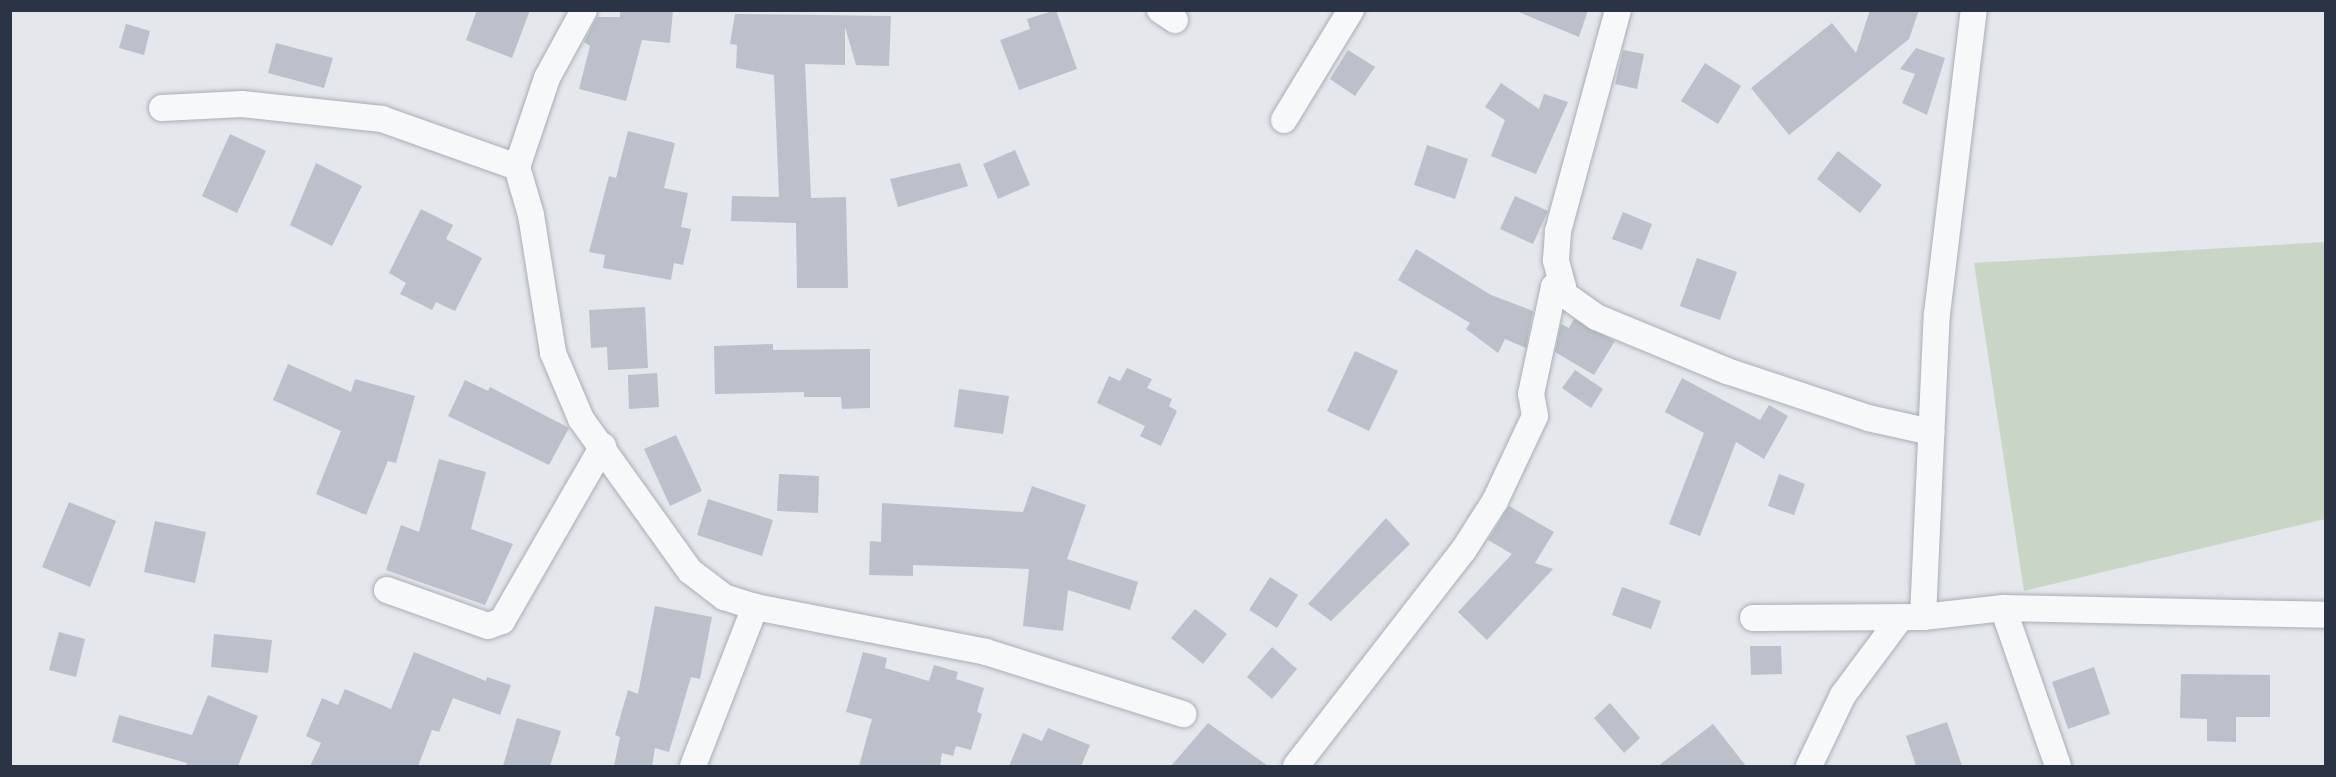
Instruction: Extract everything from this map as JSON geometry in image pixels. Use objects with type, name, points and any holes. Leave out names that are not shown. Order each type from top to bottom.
[{"type":"street","points":[[584,10],[547,78],[517,167],[531,215],[553,353],[581,419],[603,446],[690,571],[724,597],[755,607],[986,652],[1183,714]]},
{"type":"street","points":[[1284,120],[1350,10]]},
{"type":"street","points":[[1554,287],[1563,287],[1556,260],[1558,231],[1618,10]]},
{"type":"street","points":[[1809,766],[1844,695],[1912,617],[1931,432],[1948,202],[1974,10]]},
{"type":"street","points":[[162,108],[242,104],[382,118],[517,167]]},
{"type":"street","points":[[1554,287],[1596,317],[1727,371],[1868,418],[1931,432]]},
{"type":"street","points":[[1296,766],[1463,551],[1495,501],[1535,416],[1531,394],[1554,287]]},
{"type":"street","points":[[387,590],[488,626],[502,621],[603,446]]},
{"type":"street","points":[[693,766],[755,607]]},
{"type":"street","points":[[2003,608],[2058,766]]},
{"type":"street","points":[[1753,618],[1912,617],[2003,608],[2325,615]]},
{"type":"green space","points":[[2325,242],[2325,519],[2024,591],[1974,263]]},
{"type":"building","points":[[477,10],[530,10],[512,58],[466,40]]},
{"type":"building","points":[[620,10],[673,10],[670,43],[642,40],[626,101],[579,89],[590,46],[584,42],[597,17],[620,17]]},
{"type":"building","points":[[1056,10],[1077,69],[1019,90],[1000,40],[1030,29],[1027,19]]},
{"type":"building","points":[[1514,10],[1588,10],[1579,37]]},
{"type":"building","points":[[1870,10],[1919,10],[1909,39],[1789,135],[1751,88],[1832,23],[1856,53]]},
{"type":"building","points":[[735,14],[891,16],[889,66],[856,65],[845,27],[845,65],[805,64],[811,198],[846,197],[848,288],[797,288],[796,223],[731,221],[732,196],[779,197],[774,75],[736,68],[737,45],[730,44]]},
{"type":"building","points":[[126,24],[150,31],[144,55],[119,48]]},
{"type":"building","points":[[276,43],[333,58],[324,88],[268,73]]},
{"type":"building","points":[[1916,48],[1945,58],[1927,115],[1902,103],[1915,74],[1900,69]]},
{"type":"building","points":[[1348,50],[1375,67],[1355,96],[1330,79]]},
{"type":"building","points":[[1623,50],[1644,54],[1637,89],[1615,84]]},
{"type":"building","points":[[1705,63],[1741,86],[1718,124],[1681,101]]},
{"type":"building","points":[[1501,83],[1539,109],[1544,94],[1568,102],[1536,174],[1491,156],[1505,120],[1485,107]]},
{"type":"building","points":[[628,131],[675,143],[664,188],[688,193],[681,227],[691,229],[683,265],[674,263],[671,280],[603,268],[605,255],[589,252],[609,176],[616,178]]},
{"type":"building","points":[[230,134],[266,151],[237,213],[202,196]]},
{"type":"building","points":[[1427,145],[1468,159],[1455,199],[1414,185]]},
{"type":"building","points":[[1015,150],[1030,185],[998,199],[983,164]]},
{"type":"building","points":[[1838,151],[1882,185],[1860,213],[1817,179]]},
{"type":"building","points":[[316,163],[362,186],[332,246],[290,225]]},
{"type":"building","points":[[960,163],[968,186],[898,207],[890,179]]},
{"type":"building","points":[[1515,196],[1548,211],[1533,244],[1500,229]]},
{"type":"building","points":[[421,209],[453,225],[446,239],[482,258],[455,311],[436,302],[432,310],[400,294],[406,283],[389,273]]},
{"type":"building","points":[[1623,212],[1652,224],[1642,250],[1612,239]]},
{"type":"building","points":[[1416,249],[1491,295],[1533,311],[1526,348],[1505,339],[1498,353],[1466,329],[1470,323],[1398,280]]},
{"type":"building","points":[[1697,258],[1737,272],[1720,320],[1680,306]]},
{"type":"building","points":[[645,307],[648,368],[608,370],[607,347],[591,348],[589,310]]},
{"type":"building","points":[[1574,319],[1615,341],[1594,375],[1555,352],[1561,324],[1569,328]]},
{"type":"building","points":[[773,344],[773,350],[870,349],[870,408],[842,409],[841,397],[804,397],[804,392],[715,394],[714,346]]},
{"type":"building","points":[[1355,351],[1398,371],[1369,431],[1327,411]]},
{"type":"building","points":[[288,364],[351,392],[355,379],[415,396],[396,463],[388,461],[366,515],[316,494],[341,431],[273,400]]},
{"type":"building","points":[[1127,368],[1152,379],[1147,388],[1172,399],[1169,406],[1177,411],[1161,446],[1140,436],[1145,426],[1097,403],[1109,376],[1120,381]]},
{"type":"building","points":[[1575,370],[1603,389],[1591,408],[1562,388]]},
{"type":"building","points":[[657,373],[659,407],[629,409],[628,375]]},
{"type":"building","points":[[1682,378],[1760,420],[1769,405],[1788,416],[1764,459],[1736,442],[1700,536],[1669,524],[1704,433],[1665,412]]},
{"type":"building","points":[[465,380],[488,391],[490,387],[569,428],[549,465],[448,416]]},
{"type":"building","points":[[959,389],[1009,396],[1003,434],[954,427]]},
{"type":"building","points":[[676,435],[702,491],[670,506],[644,449]]},
{"type":"building","points":[[439,459],[486,472],[471,529],[513,544],[485,605],[386,570],[401,525],[419,532]]},
{"type":"building","points":[[779,474],[819,476],[818,513],[777,511]]},
{"type":"building","points":[[1779,474],[1805,484],[1794,515],[1768,506]]},
{"type":"building","points":[[1032,486],[1086,505],[1067,559],[1138,582],[1130,610],[1068,590],[1063,631],[1023,626],[1029,569],[913,565],[913,576],[869,575],[870,541],[881,542],[882,503],[1023,512]]},
{"type":"building","points":[[708,499],[773,520],[762,556],[697,535]]},
{"type":"building","points":[[69,502],[116,521],[90,587],[42,567]]},
{"type":"building","points":[[1509,506],[1554,532],[1535,563],[1553,569],[1487,640],[1458,612],[1512,554],[1488,540]]},
{"type":"building","points":[[1386,518],[1410,544],[1331,621],[1308,604]]},
{"type":"building","points":[[155,521],[206,532],[195,583],[144,572]]},
{"type":"building","points":[[1270,577],[1298,595],[1277,628],[1249,610]]},
{"type":"building","points":[[1622,587],[1661,601],[1651,629],[1612,615]]},
{"type":"building","points":[[655,606],[712,617],[700,679],[691,677],[669,752],[655,748],[652,766],[614,766],[620,737],[615,735],[628,690],[638,694]]},
{"type":"building","points":[[1195,609],[1227,634],[1203,664],[1171,638]]},
{"type":"building","points":[[59,632],[85,639],[76,677],[49,670]]},
{"type":"building","points":[[214,634],[272,640],[268,673],[211,667]]},
{"type":"building","points":[[1750,646],[1781,646],[1782,674],[1751,675]]},
{"type":"building","points":[[1272,647],[1297,669],[1272,699],[1247,677]]},
{"type":"building","points":[[414,652],[486,681],[487,677],[511,685],[500,715],[453,698],[439,732],[432,730],[418,766],[310,766],[321,743],[306,736],[322,698],[338,705],[345,689],[391,709]]},
{"type":"building","points":[[863,652],[887,658],[885,668],[929,681],[934,665],[958,672],[956,679],[984,688],[977,712],[982,714],[971,750],[956,746],[953,756],[942,753],[940,766],[859,766],[872,719],[846,712]]},
{"type":"building","points":[[2094,667],[2110,714],[2068,729],[2052,682]]},
{"type":"building","points":[[2181,674],[2270,675],[2270,717],[2236,717],[2236,742],[2207,741],[2207,719],[2180,718]]},
{"type":"building","points":[[208,695],[258,716],[238,766],[186,766],[187,763],[112,742],[119,715],[192,735]]},
{"type":"building","points":[[1610,703],[1640,738],[1624,753],[1594,718]]},
{"type":"building","points":[[517,718],[561,731],[550,766],[503,766]]},
{"type":"building","points":[[1947,722],[1962,766],[1916,766],[1906,736]]},
{"type":"building","points":[[1208,723],[1268,766],[1171,766]]},
{"type":"building","points":[[1713,724],[1746,766],[1658,766]]},
{"type":"building","points":[[1048,728],[1090,745],[1081,766],[1009,766],[1023,733],[1042,741]]}]
